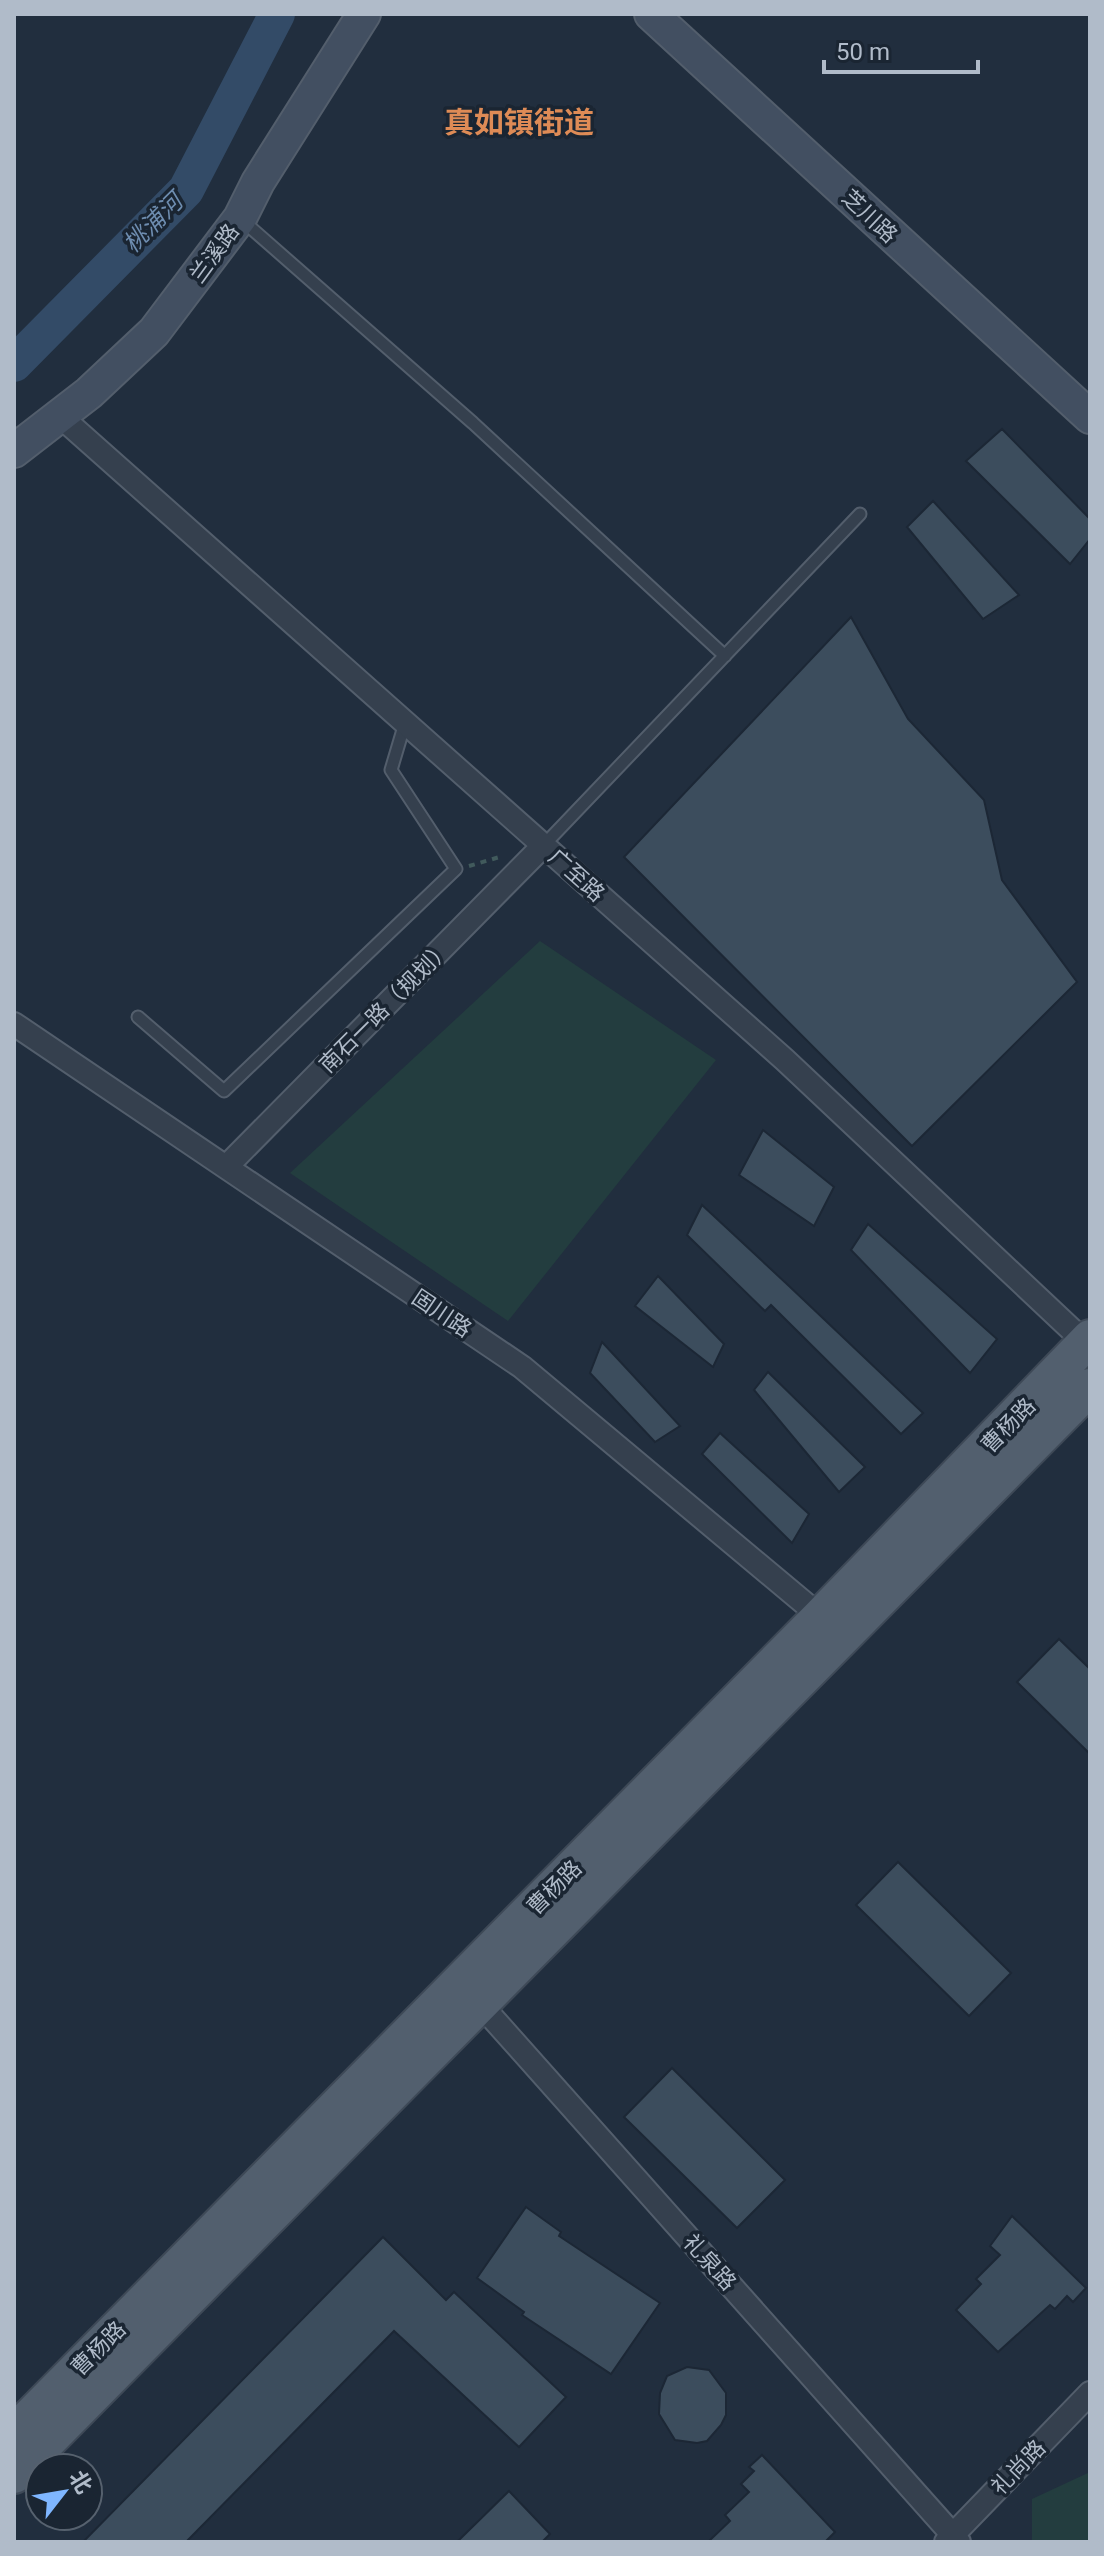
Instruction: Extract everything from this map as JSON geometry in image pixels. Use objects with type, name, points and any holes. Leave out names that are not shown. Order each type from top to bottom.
[{"type":"main road","name":"曹杨路","points":[[832,1627],[1088,1343]]},
{"type":"main road","name":"曹杨路","points":[[14,2475],[470,1993],[832,1627],[1090,1387]]},
{"type":"main road","name":"曹杨路","points":[[14,2433],[470,1993]]},
{"type":"street","name":"兰溪路","points":[[14,451],[60,416],[154,332],[240,218],[258,182],[364,14]]},
{"type":"street","name":"芝川路","points":[[651,14],[1090,417]]},
{"type":"street","name":"广至路","points":[[60,416],[785,1060],[1088,1343]]},
{"type":"street","name":"南石一路（规划）","points":[[226,1167],[544,845]]},
{"type":"street","name":"固川路","points":[[14,1024],[522,1367],[832,1627]]},
{"type":"street","name":"礼泉路","points":[[470,1993],[953,2540]]},
{"type":"street","name":"礼尚路","points":[[953,2540],[1090,2393]]},
{"type":"lane","points":[[240,218],[473,423],[725,656]]},
{"type":"lane","points":[[544,845],[860,514]]},
{"type":"lane","points":[[138,1017],[224,1091],[456,869],[391,770],[405,722]]},
{"type":"green space","points":[[540,941],[716,1060],[508,1321],[290,1173]]},
{"type":"green space","points":[[1090,2472],[1090,2542],[1032,2542],[1032,2499]]},
{"type":"building","points":[[1002,429],[1090,519],[1090,539],[1070,564],[966,461]]},
{"type":"building","points":[[933,501],[1019,595],[983,619],[907,527]]},
{"type":"building","points":[[851,617],[908,719],[984,800],[1002,880],[1077,982],[912,1146],[624,857]]},
{"type":"building","points":[[763,1130],[834,1187],[814,1226],[739,1175]]},
{"type":"building","points":[[702,1205],[923,1413],[901,1434],[771,1305],[765,1311],[687,1235]]},
{"type":"building","points":[[868,1224],[997,1339],[970,1373],[851,1250]]},
{"type":"building","points":[[658,1276],[724,1344],[713,1367],[635,1306]]},
{"type":"building","points":[[602,1342],[680,1426],[655,1442],[590,1373]]},
{"type":"building","points":[[768,1372],[865,1467],[839,1492],[754,1390]]},
{"type":"building","points":[[720,1433],[809,1514],[792,1543],[702,1454]]},
{"type":"building","points":[[1059,1639],[1090,1669],[1090,1754],[1017,1682]]},
{"type":"building","points":[[898,1862],[1011,1973],[969,2016],[856,1905]]},
{"type":"building","points":[[672,2068],[785,2180],[737,2228],[624,2117]]},
{"type":"building","points":[[526,2207],[561,2232],[559,2236],[660,2303],[611,2374],[522,2315],[524,2312],[477,2278]]},
{"type":"building","points":[[1012,2216],[1086,2288],[1073,2302],[1067,2296],[1055,2309],[1050,2305],[998,2352],[956,2310],[981,2284],[976,2279],[1000,2255],[990,2246]]},
{"type":"building","points":[[383,2237],[446,2300],[454,2292],[566,2397],[519,2447],[394,2331],[186,2542],[83,2542],[93,2532],[104,2532],[104,2521]]},
{"type":"building","points":[[687,2367],[709,2370],[726,2393],[726,2415],[721,2425],[707,2441],[697,2443],[675,2440],[659,2414],[660,2393],[667,2376]]},
{"type":"building","points":[[762,2455],[835,2532],[825,2542],[708,2542],[730,2521],[725,2515],[749,2492],[741,2484],[754,2471],[749,2467]]},
{"type":"building","points":[[509,2491],[550,2534],[542,2542],[457,2542]]},
{"type":"waterway","name":"桃浦河","points":[[14,364],[186,190],[277,14]]},
{"type":"district","name":"真如镇街道","points":[[519,123]]}]
